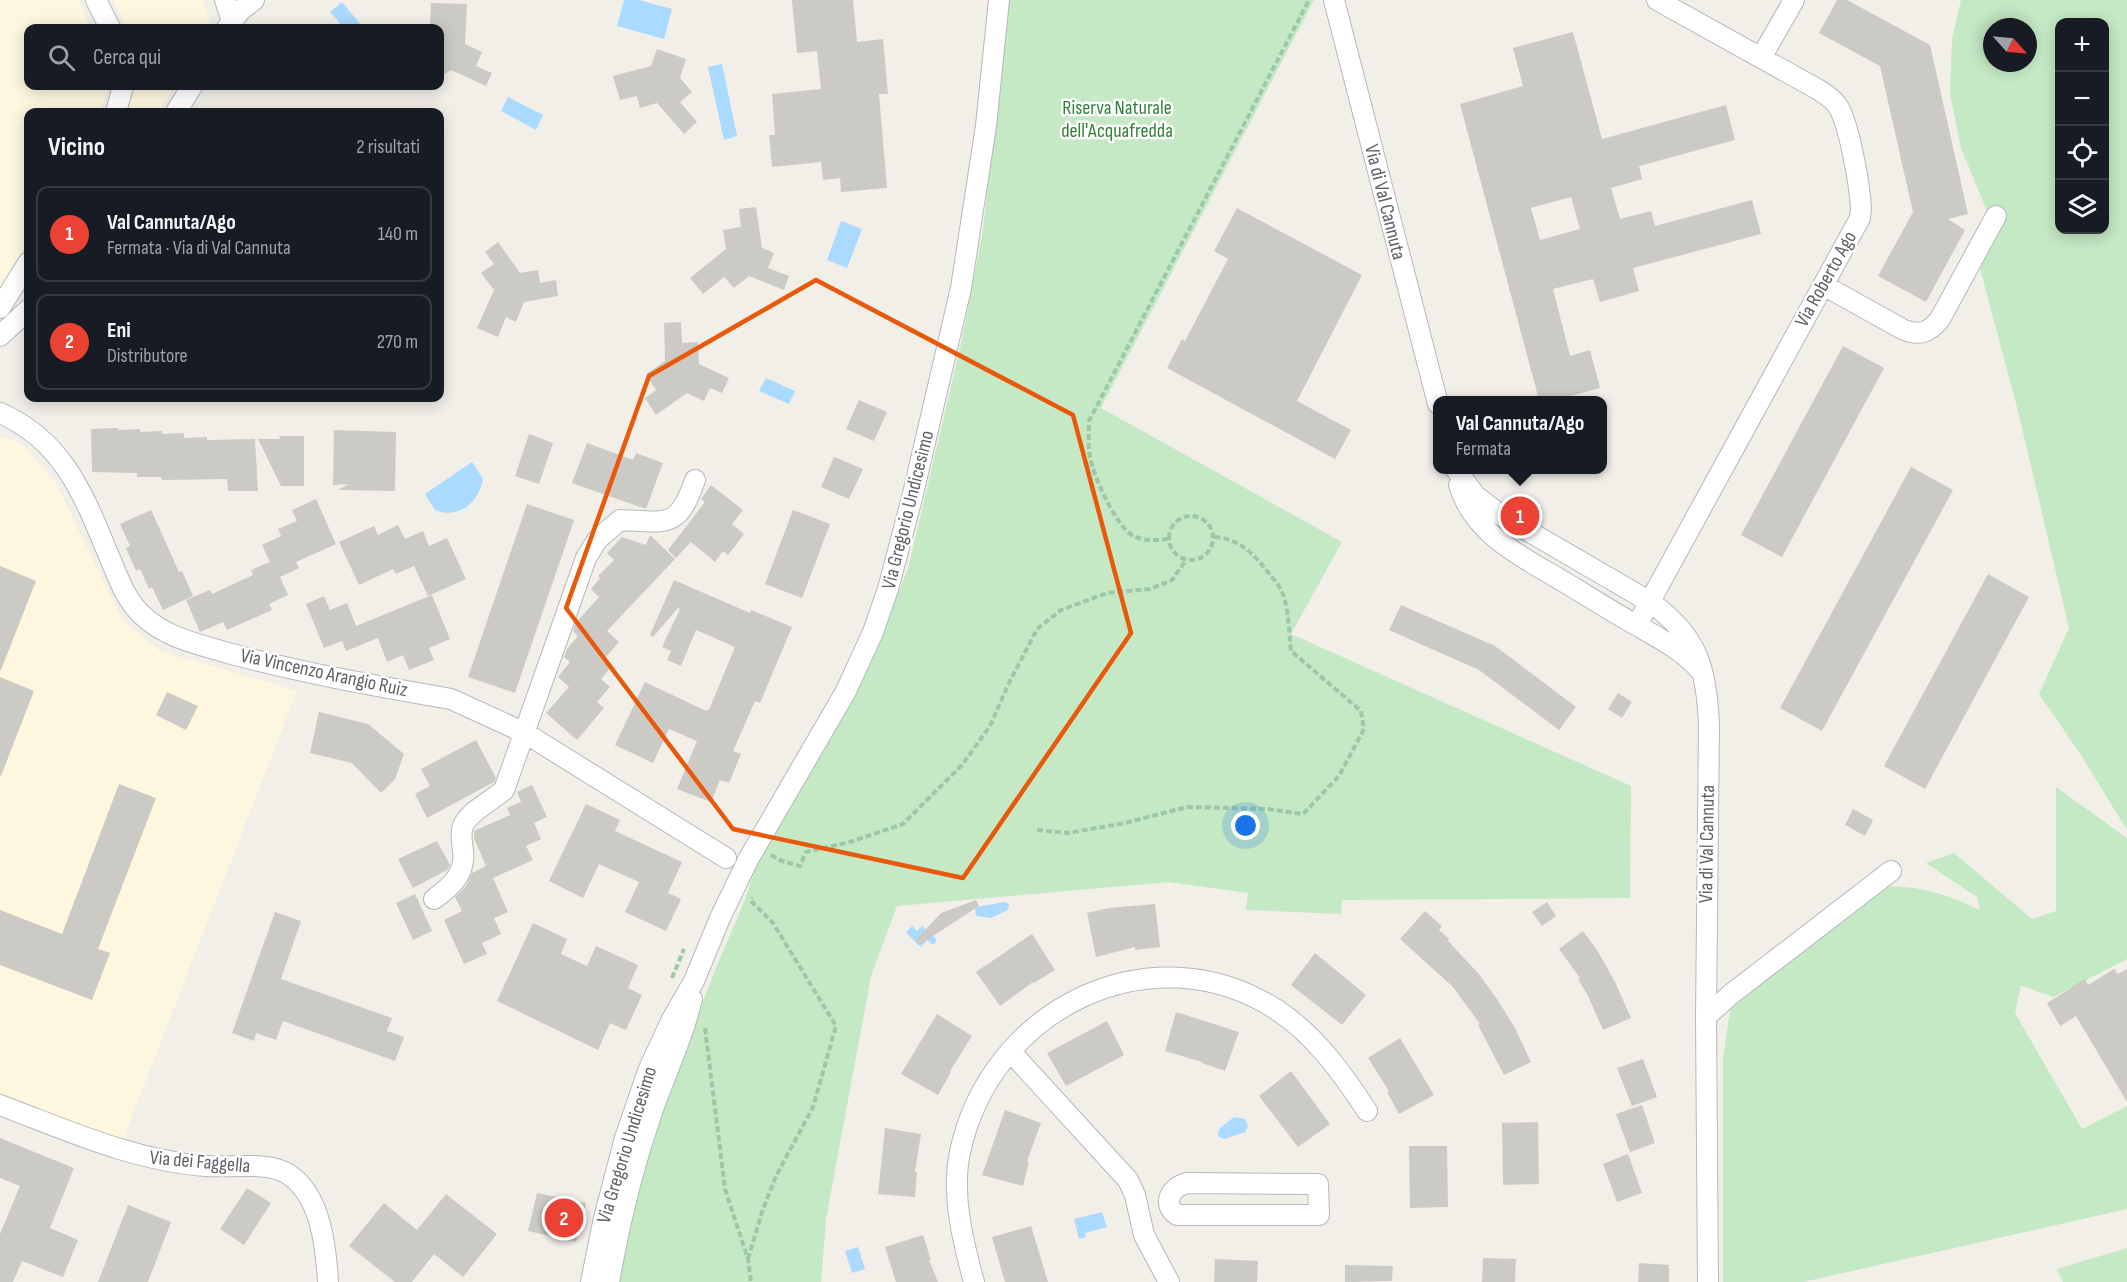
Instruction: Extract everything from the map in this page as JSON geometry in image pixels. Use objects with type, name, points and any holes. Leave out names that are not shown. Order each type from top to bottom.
[{"type":"street","points":[[96,0],[108,24]]},
{"type":"street","points":[[225,0],[230,24]]},
{"type":"street","points":[[231,24],[254,0]]},
{"type":"street","name":"Via Gregorio Undicesimo","points":[[591,1282],[604,1218],[636,1105],[664,1036],[694,981],[720,918],[749,858],[846,691],[879,617],[888,589],[912,498],[961,288],[984,138],[999,0]]},
{"type":"street","name":"Via di Val Cannuta","points":[[1334,0],[1435,396]]},
{"type":"street","name":"Via Roberto Ago","points":[[1637,626],[1861,214],[1861,202],[1845,122],[1837,105],[1825,94],[1657,0]]},
{"type":"street","points":[[1761,58],[1794,0]]},
{"type":"street","points":[[117,108],[122,90]]},
{"type":"street","points":[[178,108],[190,90]]},
{"type":"street","points":[[1822,285],[1904,330],[1917,334],[1924,333],[1940,319],[1996,216]]},
{"type":"street","points":[[0,308],[24,269]]},
{"type":"street","points":[[0,336],[24,314]]},
{"type":"street","name":"Via Vincenzo Arangio Ruiz","points":[[0,412],[33,430],[61,460],[81,496],[131,603],[155,627],[188,641],[249,658],[319,675],[451,699],[525,733],[726,858]]},
{"type":"street","name":"Via di Val Cannuta","points":[[1458,474],[1462,495],[1467,505],[1481,524],[1502,544],[1690,659],[1702,672]]},
{"type":"street","name":"Via di Val Cannuta","points":[[1460,474],[1475,495],[1490,508],[1650,602],[1674,622],[1688,638],[1699,660],[1707,698],[1709,726],[1706,1017],[1708,1282]]},
{"type":"street","points":[[435,898],[452,886],[462,869],[462,827],[475,811],[491,802],[504,790],[586,558],[597,540],[620,520],[668,521],[687,503],[695,480]]},
{"type":"street","points":[[1706,1017],[1730,995],[1891,872]]},
{"type":"street","points":[[974,1282],[958,1203],[957,1179],[959,1154],[975,1104],[989,1079],[1010,1050],[1049,1015],[1070,1002],[1124,983],[1172,979],[1198,981],[1246,995],[1285,1016],[1310,1038],[1329,1059],[1367,1111]]},
{"type":"street","name":"Via Gregorio Undicesimo","points":[[609,1282],[633,1173],[652,1111],[684,1028],[694,981]]},
{"type":"street","points":[[1010,1050],[1128,1180],[1135,1195],[1144,1235],[1169,1282]]},
{"type":"street","name":"Via dei Faggella","points":[[0,1106],[155,1160],[206,1166],[282,1170],[302,1188],[314,1208],[325,1243],[328,1282]]},
{"type":"street","points":[[1187,1183],[1318,1184],[1319,1215],[1184,1216],[1173,1212],[1168,1202],[1174,1188],[1187,1183]]},
{"type":"path","points":[[1168,539],[1148,541],[1130,534],[1117,518],[1104,495],[1091,461],[1089,421],[1309,0]]},
{"type":"path","points":[[1190,515],[1204,519],[1209,524],[1213,537],[1212,544],[1205,555],[1199,559],[1186,560],[1173,552],[1168,539],[1172,525],[1177,520],[1190,515]]},
{"type":"path","points":[[1037,830],[1068,833],[1125,824],[1187,807],[1268,809],[1303,814],[1339,776],[1364,729],[1361,711],[1291,651],[1282,590],[1262,563],[1239,544],[1226,538],[1213,537]]},
{"type":"path","points":[[768,863],[770,854],[782,861],[800,866],[806,852],[850,842],[903,824],[962,765],[990,726],[1037,629],[1061,610],[1086,599],[1107,593],[1150,589],[1172,580],[1186,560]]},
{"type":"path","points":[[748,1259],[776,1176],[813,1107],[836,1026],[773,923],[751,901],[755,889]]},
{"type":"path","points":[[671,981],[685,948]]},
{"type":"path","points":[[704,1023],[725,1189],[748,1259],[751,1282]]},
{"type":"highlighted area","points":[[816,280],[1073,415],[1131,633],[963,878],[733,829],[566,608],[649,376]]},
{"type":"shaded area","points":[[0,0],[78,0],[88,24],[24,24],[24,90],[108,90],[101,108],[24,108],[24,248],[0,287]]},
{"type":"shaded area","points":[[113,0],[203,0],[210,24],[125,24]]},
{"type":"shaded area","points":[[135,90],[172,90],[161,108],[127,108]]},
{"type":"shaded area","points":[[0,436],[22,444],[55,482],[123,621],[160,651],[297,691],[122,1142],[0,1094]]},
{"type":"green space","name":"Riserva Naturale dell'Acquafredda","points":[[1009,0],[1314,0],[1101,408],[1342,542],[1291,634],[1631,786],[1630,898],[1342,900],[1341,914],[1246,910],[1248,893],[1168,882],[897,906],[871,976],[826,1219],[821,1282],[619,1282],[634,1201],[645,1161],[671,1083],[744,902],[757,861],[872,656],[908,569],[961,344],[983,230]]},
{"type":"green space","points":[[1961,0],[2127,0],[2127,830],[2081,755],[2039,694],[2069,628],[2018,411],[1978,261],[1988,228],[1987,211],[1961,148],[1950,94],[1952,39]]},
{"type":"green space","points":[[2056,787],[2127,838],[2127,959],[2053,997],[2021,985],[2015,1013],[2082,1129],[2127,1106],[2127,1209],[1803,1282],[1723,1282],[1723,1059],[1730,1010],[1741,992],[1881,887],[1920,889],[1957,900],[1980,910],[1977,897],[1926,863],[1954,853],[2032,919],[2056,911]]},
{"type":"green space","points":[[2127,1248],[2127,1282],[2063,1282],[2057,1269]]},
{"type":"water","points":[[624,0],[639,0],[672,9],[664,39],[617,26]]},
{"type":"water","points":[[342,2],[360,24],[340,24],[330,12]]},
{"type":"water","points":[[722,64],[737,136],[724,140],[708,67]]},
{"type":"water","points":[[508,97],[543,115],[536,130],[501,111]]},
{"type":"water","points":[[841,221],[862,229],[847,268],[827,260]]},
{"type":"water","points":[[766,378],[795,391],[789,404],[759,391]]},
{"type":"water","points":[[472,462],[483,479],[472,502],[460,511],[452,513],[435,510],[425,494]]},
{"type":"water","points":[[1004,902],[1009,904],[1008,910],[991,918],[976,916],[975,908],[977,907]]},
{"type":"water","points":[[912,926],[917,931],[922,926],[937,940],[933,945],[927,940],[921,947],[906,933]]},
{"type":"water","points":[[1234,1117],[1245,1119],[1248,1126],[1245,1132],[1224,1139],[1219,1137],[1220,1128]]},
{"type":"water","points":[[1102,1212],[1107,1227],[1085,1233],[1086,1237],[1079,1239],[1074,1219]]},
{"type":"water","points":[[858,1247],[865,1269],[852,1273],[845,1251]]},
{"type":"building","points":[[792,0],[853,0],[857,42],[883,39],[888,94],[879,94],[887,188],[841,192],[840,178],[823,180],[821,162],[772,167],[769,135],[775,135],[772,94],[821,89],[817,51],[797,53]]},
{"type":"building","points":[[1837,0],[1847,0],[1930,45],[1968,214],[1948,219],[1965,230],[1926,302],[1878,276],[1913,212],[1880,66],[1819,33]]},
{"type":"building","points":[[431,3],[467,4],[465,44],[482,52],[476,66],[492,73],[486,86],[451,70],[444,74],[444,24],[430,24]]},
{"type":"building","points":[[1573,32],[1602,139],[1726,105],[1735,140],[1639,166],[1642,179],[1611,188],[1620,219],[1651,211],[1655,226],[1752,200],[1761,234],[1633,268],[1639,291],[1600,302],[1593,279],[1553,289],[1570,356],[1590,350],[1600,388],[1570,396],[1538,396],[1460,104],[1523,86],[1513,48]],"holes":[[[1571,197],[1580,229],[1540,240],[1531,208]]]},
{"type":"building","points":[[657,49],[686,59],[680,78],[692,92],[680,102],[697,122],[684,134],[657,103],[640,108],[637,96],[620,100],[613,76],[651,66]]},
{"type":"building","points":[[756,207],[762,248],[774,253],[768,268],[789,276],[784,290],[749,276],[734,288],[724,277],[703,294],[690,278],[726,249],[723,230],[741,227],[739,209]]},
{"type":"building","points":[[1237,208],[1362,275],[1297,401],[1351,430],[1335,459],[1167,368],[1182,339],[1185,341],[1228,259],[1214,251]]},
{"type":"building","points":[[498,242],[520,273],[538,270],[540,283],[556,280],[558,296],[524,302],[516,322],[506,317],[498,337],[477,328],[494,290],[481,273],[494,264],[485,252]]},
{"type":"building","points":[[681,322],[682,343],[698,342],[699,364],[729,378],[722,393],[710,388],[704,401],[687,393],[656,415],[645,398],[656,390],[646,374],[665,361],[664,323]]},
{"type":"building","points":[[1843,346],[1884,368],[1782,557],[1741,535]]},
{"type":"building","points":[[859,400],[887,412],[874,441],[846,429]]},
{"type":"building","points":[[118,428],[118,430],[140,429],[140,432],[162,431],[162,434],[184,433],[184,438],[207,437],[207,440],[255,439],[258,491],[228,491],[227,479],[162,480],[161,477],[137,477],[137,473],[92,472],[91,429]]},
{"type":"building","points":[[334,430],[396,432],[395,491],[338,490],[349,484],[333,485]]},
{"type":"building","points":[[529,434],[553,443],[539,484],[515,476]]},
{"type":"building","points":[[279,436],[304,436],[304,486],[281,486],[258,439],[280,439]]},
{"type":"building","points":[[587,443],[633,460],[636,453],[663,463],[646,509],[572,483]]},
{"type":"building","points":[[834,457],[863,469],[849,499],[821,487]]},
{"type":"building","points":[[1911,467],[1953,490],[1822,731],[1780,708]]},
{"type":"building","points":[[711,485],[743,510],[732,524],[744,534],[728,555],[723,551],[715,562],[691,542],[676,558],[668,550],[705,502],[701,499]]},
{"type":"building","points":[[316,499],[336,544],[296,562],[299,568],[280,577],[288,595],[269,604],[272,610],[227,630],[223,622],[200,632],[186,600],[210,590],[212,594],[253,575],[251,570],[270,562],[262,545],[281,536],[278,529],[297,521],[292,510]]},
{"type":"building","points":[[527,504],[574,520],[515,693],[468,677]]},
{"type":"building","points":[[151,510],[179,572],[182,571],[193,596],[163,610],[152,587],[149,589],[140,569],[136,571],[126,548],[130,546],[120,524]]},
{"type":"building","points":[[793,510],[830,524],[802,598],[765,584]]},
{"type":"building","points":[[398,525],[405,539],[423,531],[429,546],[447,538],[466,579],[428,596],[414,566],[396,574],[393,569],[359,585],[339,542],[374,526],[378,535]]},
{"type":"building","points":[[650,535],[675,559],[607,631],[619,642],[605,658],[613,665],[601,679],[610,687],[597,702],[604,708],[577,740],[546,713],[569,687],[558,677],[570,662],[564,657],[567,649],[578,636],[573,631],[575,624],[599,597],[591,589],[600,578],[598,576],[614,560],[607,553],[622,537],[646,545]]},
{"type":"building","points":[[0,566],[36,581],[1,670],[0,670]]},
{"type":"building","points":[[1988,574],[2029,597],[1925,789],[1884,766]]},
{"type":"building","points":[[674,580],[750,613],[751,610],[792,627],[760,703],[755,701],[733,751],[741,754],[729,783],[720,780],[711,802],[677,789],[697,741],[669,729],[653,763],[615,745],[645,682],[706,711],[709,710],[735,647],[696,630],[681,666],[667,660],[671,651],[662,647],[680,609],[678,608],[653,637],[650,635]]},
{"type":"building","points":[[432,595],[450,639],[429,648],[434,660],[409,670],[403,655],[387,662],[378,638],[346,651],[342,641],[324,648],[306,604],[324,596],[330,610],[347,603],[356,626]]},
{"type":"building","points":[[1401,605],[1495,646],[1576,707],[1559,730],[1479,670],[1389,630]]},
{"type":"building","points":[[0,677],[34,691],[1,776],[0,775]]},
{"type":"building","points":[[167,692],[198,706],[186,730],[156,715]]},
{"type":"building","points":[[1618,693],[1632,702],[1622,718],[1608,709]]},
{"type":"building","points":[[319,712],[368,724],[404,754],[395,779],[381,793],[352,763],[310,753]]},
{"type":"building","points":[[476,740],[496,778],[494,782],[427,818],[415,794],[430,786],[421,769]]},
{"type":"building","points":[[119,784],[156,798],[98,949],[110,953],[92,1000],[0,965],[0,910],[62,934]]},
{"type":"building","points":[[532,785],[547,817],[534,823],[541,839],[526,846],[533,860],[493,878],[508,912],[494,918],[501,934],[482,943],[487,954],[464,964],[444,920],[462,911],[455,897],[466,886],[472,873],[486,866],[474,838],[474,831],[510,815],[507,808],[521,802],[517,792]]},
{"type":"building","points":[[586,804],[620,820],[615,831],[682,862],[668,893],[681,899],[666,931],[625,912],[639,882],[599,864],[583,898],[549,881]]},
{"type":"building","points":[[1853,809],[1873,820],[1865,836],[1845,825]]},
{"type":"building","points":[[437,841],[449,867],[413,888],[398,859]]},
{"type":"building","points":[[415,894],[432,931],[413,940],[396,903]]},
{"type":"building","points":[[976,900],[979,906],[919,945],[915,941],[941,913]]},
{"type":"building","points":[[1547,902],[1556,916],[1542,926],[1532,912]]},
{"type":"building","points":[[1155,904],[1160,947],[1135,950],[1135,947],[1096,957],[1087,913],[1109,908]]},
{"type":"building","points":[[1425,911],[1442,926],[1439,930],[1478,973],[1497,999],[1515,1028],[1531,1062],[1504,1075],[1478,1025],[1480,1024],[1453,987],[1400,939]]},
{"type":"building","points":[[275,912],[301,921],[281,979],[392,1018],[387,1031],[404,1037],[395,1061],[283,1021],[276,1040],[256,1033],[254,1041],[232,1033]]},
{"type":"building","points":[[533,923],[567,939],[561,954],[587,966],[596,946],[638,965],[628,988],[642,995],[626,1030],[610,1023],[598,1050],[497,1001]]},
{"type":"building","points":[[1583,931],[1615,982],[1631,1018],[1603,1030],[1578,979],[1580,978],[1559,949]]},
{"type":"building","points":[[1032,934],[1055,970],[1033,982],[1000,1006],[976,972]]},
{"type":"building","points":[[1315,953],[1366,995],[1342,1025],[1291,985]]},
{"type":"building","points":[[2114,969],[2118,974],[2127,969],[2127,1102],[2076,1016],[2060,1026],[2047,1003],[2085,979],[2088,985]]},
{"type":"building","points":[[1176,1012],[1239,1032],[1225,1071],[1165,1051]]},
{"type":"building","points":[[937,1014],[972,1036],[938,1095],[901,1074]]},
{"type":"building","points":[[1107,1021],[1124,1055],[1066,1086],[1047,1053]]},
{"type":"building","points":[[1400,1038],[1434,1095],[1399,1114],[1387,1092],[1389,1091],[1368,1058]]},
{"type":"building","points":[[1643,1059],[1657,1097],[1632,1106],[1617,1068]]},
{"type":"building","points":[[1291,1071],[1330,1124],[1298,1147],[1259,1096]]},
{"type":"building","points":[[1642,1105],[1655,1143],[1630,1152],[1616,1114]]},
{"type":"building","points":[[1005,1110],[1041,1123],[1027,1161],[1029,1162],[1023,1186],[982,1175]]},
{"type":"building","points":[[1538,1122],[1539,1184],[1503,1185],[1502,1123]]},
{"type":"building","points":[[885,1128],[921,1134],[915,1172],[917,1172],[915,1197],[878,1194]]},
{"type":"building","points":[[0,1138],[74,1168],[50,1228],[78,1240],[63,1277],[22,1261],[13,1282],[0,1282],[0,1234],[20,1186],[0,1178]]},
{"type":"building","points":[[1409,1146],[1447,1146],[1448,1207],[1410,1208]]},
{"type":"building","points":[[1628,1154],[1642,1193],[1617,1202],[1603,1164]]},
{"type":"building","points":[[247,1188],[271,1203],[244,1245],[220,1229]]},
{"type":"building","points":[[537,1193],[586,1203],[576,1242],[528,1231]]},
{"type":"building","points":[[446,1194],[497,1234],[463,1277],[434,1254],[412,1282],[395,1282],[349,1246],[384,1203],[417,1230]]},
{"type":"building","points":[[128,1205],[171,1222],[148,1282],[98,1282]]},
{"type":"building","points":[[1031,1226],[1048,1282],[1005,1282],[992,1237]]},
{"type":"building","points":[[923,1235],[931,1260],[929,1260],[938,1282],[896,1282],[885,1247]]},
{"type":"building","points":[[1483,1258],[1516,1259],[1515,1282],[1482,1282]]},
{"type":"building","points":[[1215,1259],[1258,1261],[1257,1282],[1214,1282]]},
{"type":"building","points":[[1639,1263],[1669,1265],[1669,1282],[1638,1282]]},
{"type":"building","points":[[1345,1265],[1393,1266],[1392,1281],[1345,1282]]},
{"type":"place","name":"Val Cannuta/Ago","points":[[1520,516]]},
{"type":"place","name":"Eni","points":[[564,1218]]}]
